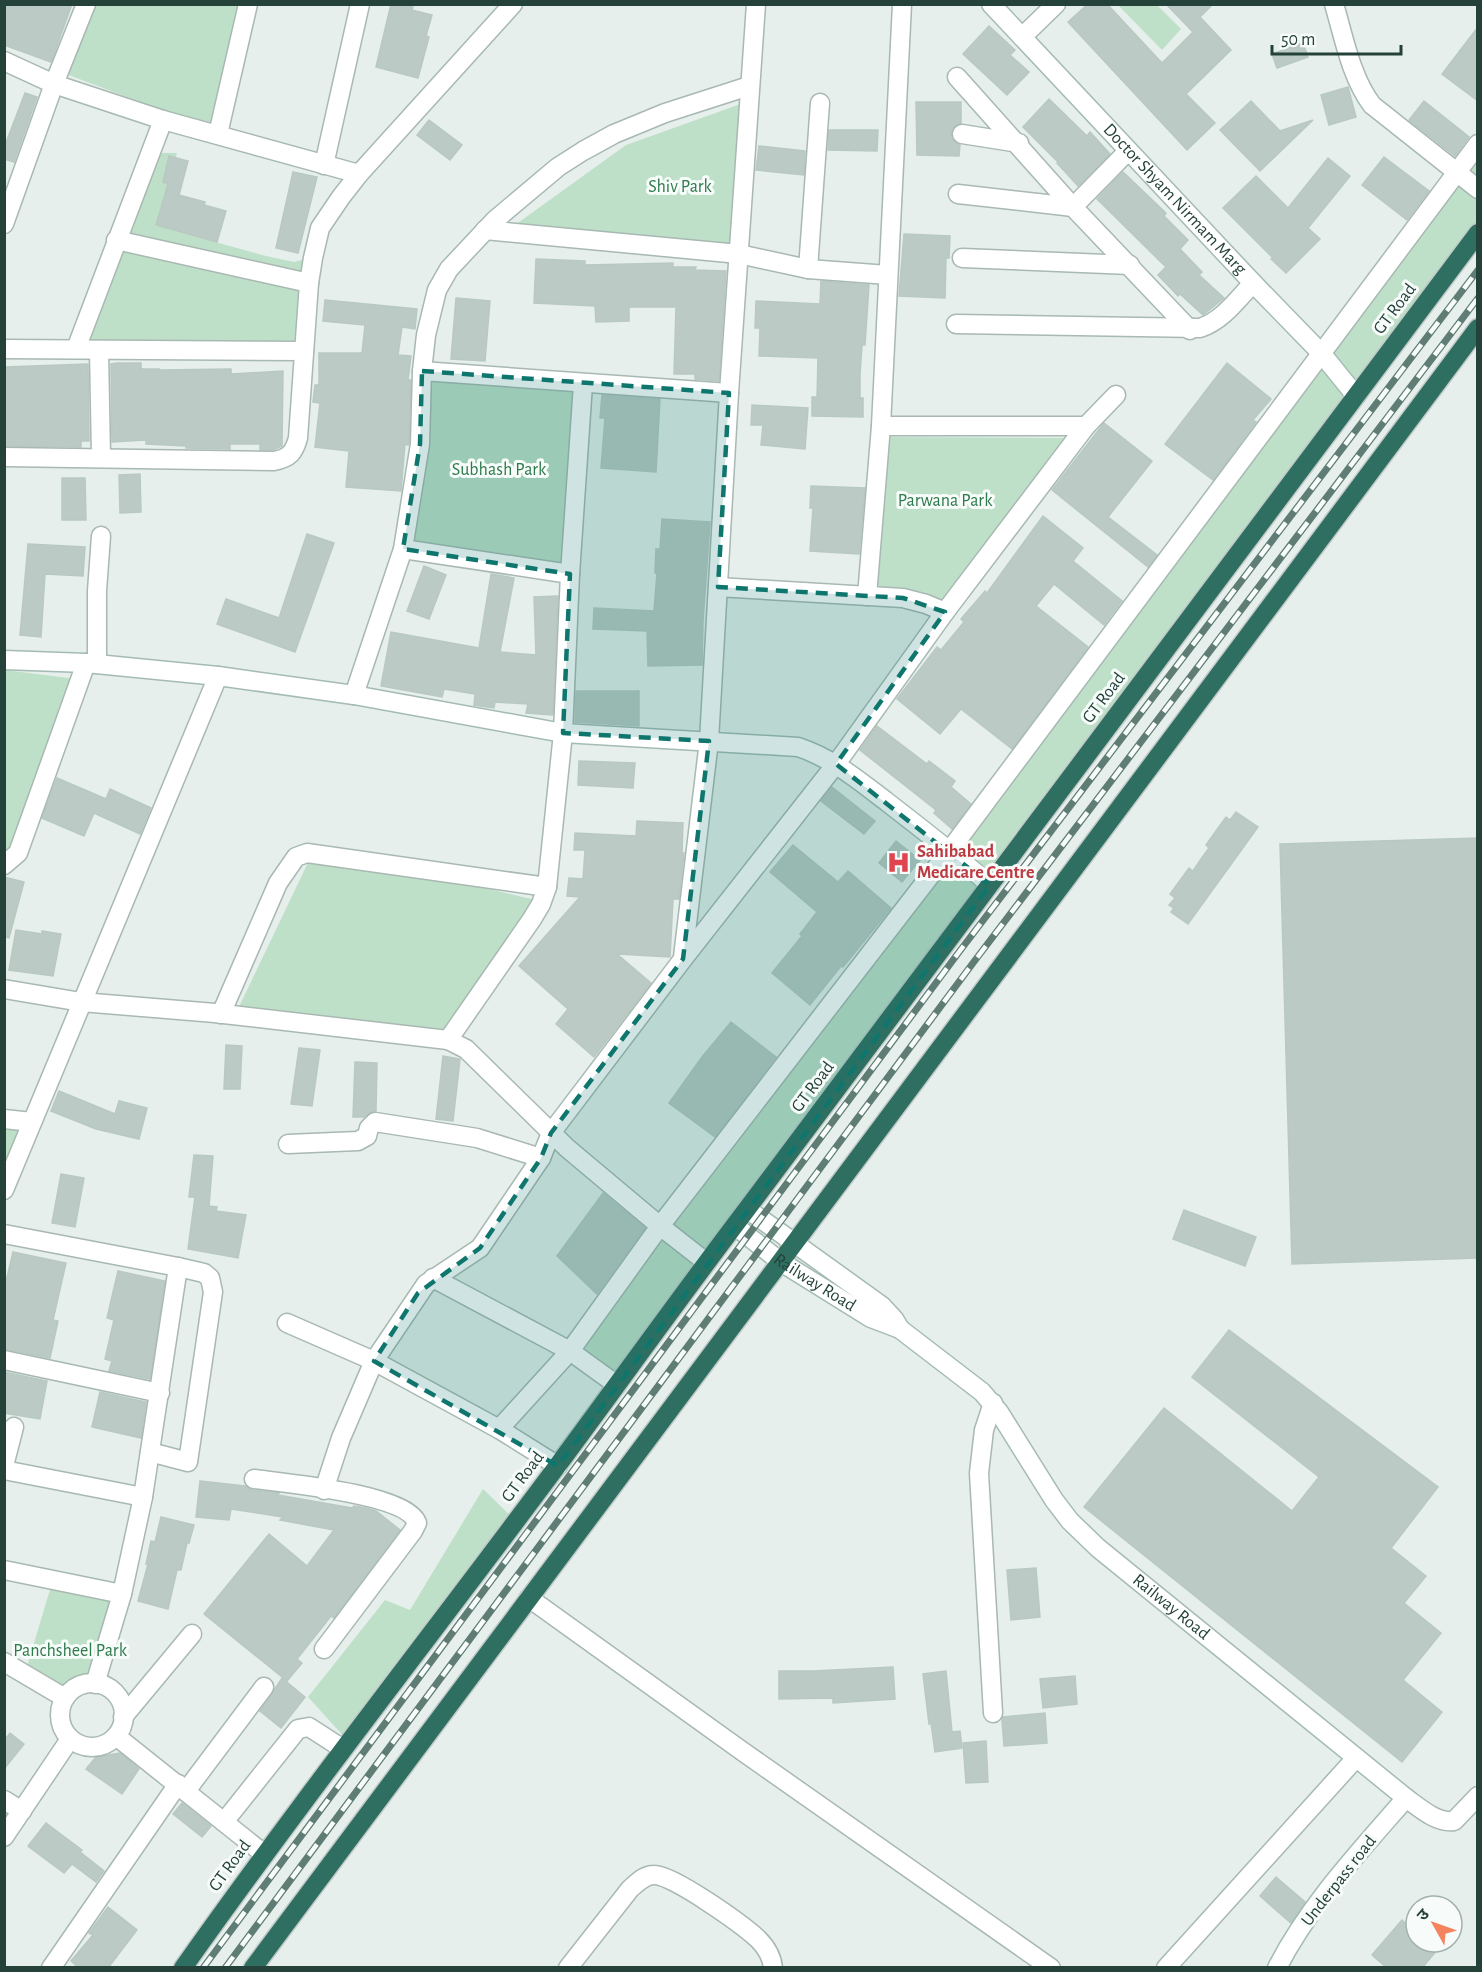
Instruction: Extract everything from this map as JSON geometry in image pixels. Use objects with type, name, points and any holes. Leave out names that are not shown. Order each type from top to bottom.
[{"type":"highway","name":"GT Road","points":[[183,1968],[264,1854],[558,1466],[706,1262],[1478,233]]},
{"type":"highway","points":[[253,1968],[1478,328]]},
{"type":"street","points":[[4,224],[11,187],[86,4]]},
{"type":"street","points":[[218,134],[248,4]]},
{"type":"street","points":[[324,165],[360,4]]},
{"type":"street","points":[[4,457],[274,461],[286,458],[294,451],[298,438],[309,283],[320,228],[359,174],[513,4]]},
{"type":"street","points":[[683,958],[710,741],[748,86],[756,4]]},
{"type":"street","points":[[867,596],[881,426],[902,4]]},
{"type":"street","name":"Doctor Shyam Nirmam Marg","points":[[991,4],[1252,283],[1322,354],[1356,396]]},
{"type":"street","points":[[1022,37],[1056,4]]},
{"type":"street","points":[[1334,4],[1349,56],[1364,95],[1371,105],[1478,189]]},
{"type":"street","points":[[4,62],[54,84],[163,120],[359,174]]},
{"type":"street","points":[[957,77],[1074,207],[1190,330]]},
{"type":"street","points":[[354,695],[403,549],[420,444],[422,371],[426,335],[437,290],[449,269],[484,230],[558,167],[614,134],[665,113],[748,86]]},
{"type":"street","points":[[808,269],[820,103]]},
{"type":"street","points":[[76,349],[163,120]]},
{"type":"street","points":[[962,134],[1018,144]]},
{"type":"street","points":[[499,1429],[570,1351],[660,1226],[950,850],[1478,144]]},
{"type":"street","points":[[1074,207],[1128,151]]},
{"type":"street","points":[[958,194],[1074,207]]},
{"type":"street","points":[[484,230],[739,254],[808,269],[888,275]]},
{"type":"street","points":[[116,240],[309,283]]},
{"type":"street","points":[[962,258],[1130,265]]},
{"type":"street","points":[[956,324],[1190,330],[1210,325],[1252,283]]},
{"type":"street","points":[[4,349],[304,351]]},
{"type":"street","points":[[99,350],[101,457]]},
{"type":"street","points":[[422,371],[729,393]]},
{"type":"street","points":[[448,1040],[532,919],[547,887],[562,733],[583,384]]},
{"type":"street","points":[[324,1490],[341,1438],[374,1361],[418,1293],[434,1278],[480,1248],[541,1158],[551,1133],[683,958],[837,764],[945,612],[1086,426],[1116,395]]},
{"type":"street","points":[[881,426],[1086,426]]},
{"type":"street","points":[[4,865],[18,853],[22,844],[91,664],[101,536]]},
{"type":"street","points":[[403,549],[570,574]]},
{"type":"street","points":[[718,587],[903,598],[945,612]]},
{"type":"street","points":[[4,660],[91,664],[218,676],[354,695],[562,733],[798,747],[814,752],[837,764],[950,850],[990,885]]},
{"type":"street","points":[[4,1190],[218,676]]},
{"type":"street","points":[[220,1014],[278,883],[296,857],[307,853],[319,853],[547,887]]},
{"type":"street","points":[[4,989],[81,1002],[220,1014],[448,1040],[466,1049],[551,1133],[706,1262]]},
{"type":"street","points":[[4,1119],[32,1122]]},
{"type":"street","points":[[288,1144],[358,1141],[367,1136],[369,1128],[375,1122],[477,1138],[541,1158]]},
{"type":"street","name":"Railway Road","points":[[747,1209],[882,1306],[894,1318],[900,1329]]},
{"type":"street","name":"Railway Road","points":[[735,1226],[781,1262],[871,1318],[900,1329],[993,1403],[1054,1500],[1098,1548],[1406,1798],[1445,1822],[1454,1821],[1478,1797]]},
{"type":"street","points":[[4,1234],[178,1267],[204,1273],[210,1278],[212,1284],[188,1462],[150,1452]]},
{"type":"street","points":[[95,1683],[122,1594],[143,1497],[178,1267]]},
{"type":"street","points":[[434,1278],[570,1351],[617,1385]]},
{"type":"street","points":[[286,1323],[374,1361],[499,1429],[558,1466]]},
{"type":"street","points":[[4,1360],[159,1393]]},
{"type":"street","points":[[993,1403],[984,1430],[979,1473],[993,1713]]},
{"type":"street","points":[[4,1466],[14,1427]]},
{"type":"street","points":[[4,1470],[143,1497]]},
{"type":"street","points":[[254,1479],[368,1496],[409,1512],[415,1518],[417,1523],[324,1649]]},
{"type":"street","points":[[4,1570],[122,1594]]},
{"type":"street","points":[[530,1598],[732,1744],[1051,1968]]},
{"type":"street","points":[[123,1717],[192,1634]]},
{"type":"street","points":[[4,1662],[65,1698]]},
{"type":"street","points":[[95,1683],[111,1690],[123,1707],[121,1727],[116,1736],[108,1743],[98,1747],[78,1745],[70,1739],[60,1722],[61,1705],[65,1698],[78,1686],[95,1683]]},
{"type":"street","points":[[51,1968],[182,1788],[264,1687]]},
{"type":"street","points":[[224,1822],[298,1729],[309,1727],[343,1749]]},
{"type":"street","points":[[116,1736],[264,1854]]},
{"type":"street","points":[[4,1837],[70,1739]]},
{"type":"street","points":[[1167,1968],[1356,1758]]},
{"type":"street","name":"Underpass road","points":[[1277,1968],[1285,1952],[1343,1872],[1406,1798]]},
{"type":"street","points":[[4,1800],[22,1811]]},
{"type":"street","points":[[568,1968],[630,1889],[642,1878],[654,1875],[668,1878],[696,1895],[757,1939],[766,1950],[772,1968]]},
{"type":"highlighted area","points":[[422,371],[729,393],[718,587],[903,598],[945,612],[836,764],[990,885],[558,1466],[374,1361],[418,1293],[480,1248],[541,1158],[551,1133],[683,959],[709,741],[563,733],[570,574],[403,549],[420,444]]},
{"type":"green space","points":[[94,5],[243,5],[214,130],[66,74]]},
{"type":"green space","points":[[1118,5],[1157,5],[1181,29],[1162,50]]},
{"type":"green space","name":"Shiv Park","points":[[749,101],[732,248],[508,230],[626,145]]},
{"type":"green space","points":[[1477,145],[1477,233],[620,1381],[571,1351]]},
{"type":"green space","points":[[154,153],[177,153],[159,215],[168,229],[294,262],[310,258],[304,345],[82,347]]},
{"type":"green space","name":"Subhash Park","points":[[428,375],[587,391],[576,568],[407,547]]},
{"type":"green space","name":"Parwana Park","points":[[884,437],[1072,438],[944,607],[877,585]]},
{"type":"green space","points":[[5,670],[85,680],[5,864]]},
{"type":"green space","points":[[315,848],[544,902],[444,1029],[236,1013]]},
{"type":"green space","points":[[5,1117],[26,1120],[5,1171]]},
{"type":"green space","points":[[483,1489],[514,1519],[348,1741],[308,1697],[385,1600],[410,1610]]},
{"type":"green space","name":"Panchsheel Park","points":[[52,1583],[120,1596],[101,1679],[69,1703],[25,1673]]},
{"type":"building","points":[[4,4],[72,4],[51,62],[4,45]]},
{"type":"building","points":[[391,4],[413,7],[412,10],[432,15],[426,36],[429,37],[418,78],[376,67]]},
{"type":"building","points":[[1088,4],[1107,4],[1162,63],[1193,32],[1166,4],[1213,4],[1200,17],[1231,50],[1186,94],[1215,123],[1187,150],[1068,22]]},
{"type":"building","points":[[989,26],[1015,50],[1010,55],[1029,72],[1007,95],[963,54]]},
{"type":"building","points":[[1478,27],[1478,101],[1442,74]]},
{"type":"building","points":[[1303,43],[1308,57],[1277,68],[1272,54]]},
{"type":"building","points":[[1348,87],[1356,117],[1329,125],[1321,95]]},
{"type":"building","points":[[25,93],[37,97],[14,162],[4,159],[4,148]]},
{"type":"building","points":[[1049,99],[1087,136],[1090,132],[1110,154],[1078,186],[1023,127]]},
{"type":"building","points":[[1251,101],[1280,131],[1313,120],[1260,171],[1220,130]]},
{"type":"building","points":[[1424,101],[1469,137],[1455,156],[1409,120]]},
{"type":"building","points":[[916,102],[961,102],[961,123],[954,127],[951,133],[952,139],[960,145],[959,156],[917,155]]},
{"type":"building","points":[[429,120],[462,145],[450,160],[417,135]]},
{"type":"building","points":[[829,130],[878,130],[877,151],[828,150]]},
{"type":"building","points":[[759,146],[805,151],[804,175],[756,170]]},
{"type":"building","points":[[169,156],[188,161],[179,195],[226,211],[217,242],[156,225],[168,184],[163,182]]},
{"type":"building","points":[[1384,157],[1429,191],[1407,220],[1362,185]]},
{"type":"building","points":[[1328,158],[1350,176],[1308,228],[1320,239],[1286,273],[1223,208],[1256,176],[1288,208]]},
{"type":"building","points":[[293,172],[317,177],[298,253],[276,248]]},
{"type":"building","points":[[1123,172],[1166,213],[1164,216],[1188,240],[1180,249],[1202,272],[1199,275],[1224,298],[1203,315],[1180,294],[1178,296],[1158,275],[1166,267],[1097,199]]},
{"type":"building","points":[[904,234],[950,236],[949,258],[946,258],[945,298],[899,296]]},
{"type":"building","points":[[536,259],[585,261],[585,265],[673,263],[673,267],[726,271],[719,381],[695,379],[695,374],[674,374],[676,307],[629,307],[629,321],[596,322],[595,306],[534,303]]},
{"type":"building","points":[[821,281],[869,285],[865,345],[862,345],[860,374],[863,417],[812,416],[812,397],[817,397],[818,358],[759,356],[760,328],[755,328],[756,301],[820,304]]},
{"type":"building","points":[[456,298],[490,301],[485,361],[451,359]]},
{"type":"building","points":[[325,300],[417,309],[415,329],[402,327],[398,355],[411,356],[408,380],[411,380],[409,443],[405,444],[401,491],[346,487],[349,451],[315,447],[320,403],[313,402],[315,385],[319,385],[319,353],[362,353],[365,325],[323,321]]},
{"type":"building","points":[[141,363],[141,369],[159,370],[231,369],[231,374],[283,371],[282,446],[273,450],[260,450],[260,444],[230,444],[230,449],[146,444],[146,440],[112,442],[111,364]]},
{"type":"building","points":[[1227,363],[1271,399],[1253,420],[1256,422],[1213,480],[1165,444]]},
{"type":"building","points":[[88,364],[89,441],[81,441],[81,447],[4,446],[4,367]]},
{"type":"building","points":[[602,395],[660,399],[656,472],[601,468],[605,418],[600,418]]},
{"type":"building","points":[[752,405],[808,408],[805,449],[761,445],[763,425],[751,425]]},
{"type":"building","points":[[1104,423],[1152,461],[1108,517],[1157,555],[1148,567],[1052,490]]},
{"type":"building","points":[[140,474],[141,512],[120,513],[119,475]]},
{"type":"building","points":[[62,478],[85,478],[86,520],[62,520]]},
{"type":"building","points":[[811,486],[865,488],[859,554],[810,551],[813,508],[810,508]]},
{"type":"building","points":[[1043,516],[1083,548],[1073,561],[1122,601],[1104,625],[1054,584],[1036,606],[1088,647],[1012,749],[961,709],[940,734],[897,699],[937,647],[941,650],[964,622],[961,619],[985,591],[987,593]]},
{"type":"building","points":[[662,519],[710,522],[702,665],[648,666],[647,631],[593,629],[594,608],[654,611],[656,549],[660,549]]},
{"type":"building","points":[[307,534],[334,543],[295,652],[217,624],[226,599],[279,618]]},
{"type":"building","points":[[28,544],[85,547],[83,576],[45,574],[41,637],[20,635]]},
{"type":"building","points":[[424,566],[446,575],[429,619],[407,611]]},
{"type":"building","points":[[491,574],[514,578],[500,652],[536,655],[534,597],[558,596],[553,715],[526,713],[528,704],[495,702],[494,708],[474,705],[475,694],[444,689],[442,697],[381,686],[391,632],[479,648]]},
{"type":"building","points":[[576,691],[639,691],[639,726],[575,722]]},
{"type":"building","points":[[877,726],[927,764],[929,761],[955,781],[951,787],[971,804],[952,829],[934,813],[936,810],[860,750]]},
{"type":"building","points":[[579,761],[635,763],[633,788],[578,785]]},
{"type":"building","points":[[57,778],[106,799],[110,789],[151,808],[140,834],[94,813],[84,836],[42,818]]},
{"type":"building","points":[[832,787],[875,821],[864,834],[821,801]]},
{"type":"building","points":[[1236,812],[1258,827],[1188,924],[1171,912],[1174,908],[1169,905],[1175,898],[1170,894],[1189,868],[1193,871],[1209,848],[1206,845],[1226,817],[1230,820]]},
{"type":"building","points":[[637,821],[683,823],[682,853],[684,853],[679,899],[673,899],[670,957],[617,954],[651,983],[594,1057],[556,1024],[568,1009],[519,966],[580,897],[567,896],[569,878],[583,879],[585,850],[574,850],[575,833],[636,836]]},
{"type":"building","points":[[1478,838],[1478,1258],[1292,1264],[1280,844]]},
{"type":"building","points":[[896,841],[920,860],[902,882],[879,863]]},
{"type":"building","points":[[793,845],[838,882],[848,871],[891,908],[810,1005],[772,973],[802,936],[800,934],[817,912],[770,872]]},
{"type":"building","points":[[4,877],[24,882],[9,938],[4,937]]},
{"type":"building","points":[[16,930],[61,934],[53,976],[9,970]]},
{"type":"building","points":[[731,1022],[776,1057],[715,1137],[669,1103]]},
{"type":"building","points":[[226,1045],[242,1046],[240,1089],[224,1089]]},
{"type":"building","points":[[299,1048],[320,1050],[312,1106],[291,1104]]},
{"type":"building","points":[[443,1056],[460,1059],[453,1121],[436,1119]]},
{"type":"building","points":[[355,1062],[377,1063],[376,1111],[364,1117],[353,1117]]},
{"type":"building","points":[[59,1091],[115,1114],[119,1101],[147,1108],[139,1139],[96,1129],[51,1111]]},
{"type":"building","points":[[194,1155],[213,1156],[209,1206],[217,1207],[216,1211],[246,1215],[238,1258],[188,1249],[195,1197],[189,1197]]},
{"type":"building","points":[[61,1174],[84,1178],[75,1227],[52,1223]]},
{"type":"building","points":[[603,1193],[645,1228],[597,1294],[557,1256]]},
{"type":"building","points":[[1184,1210],[1256,1237],[1245,1266],[1173,1239]]},
{"type":"building","points":[[13,1252],[66,1263],[53,1320],[58,1321],[50,1358],[4,1349],[4,1290]]},
{"type":"building","points":[[118,1271],[165,1281],[150,1379],[109,1371],[112,1361],[105,1359],[114,1320],[107,1318]]},
{"type":"building","points":[[1229,1330],[1438,1487],[1391,1548],[1426,1576],[1404,1603],[1441,1633],[1403,1680],[1442,1712],[1402,1762],[1084,1507],[1164,1408],[1292,1511],[1319,1477],[1192,1377]]},
{"type":"building","points":[[4,1372],[47,1381],[40,1419],[4,1413]]},
{"type":"building","points":[[100,1392],[146,1402],[141,1438],[92,1427]]},
{"type":"building","points":[[200,1481],[245,1486],[252,1490],[279,1493],[278,1495],[352,1508],[354,1506],[366,1508],[376,1511],[400,1530],[334,1618],[331,1616],[297,1659],[302,1663],[287,1681],[204,1614],[269,1534],[307,1566],[334,1530],[280,1520],[283,1517],[231,1509],[229,1520],[196,1517]]},
{"type":"building","points":[[161,1517],[194,1525],[181,1570],[177,1570],[168,1609],[138,1601],[148,1564],[146,1564],[151,1541],[155,1542]]},
{"type":"building","points":[[1036,1568],[1040,1617],[1011,1620],[1007,1570]]},
{"type":"building","points":[[893,1667],[895,1699],[833,1703],[833,1698],[779,1699],[779,1671]]},
{"type":"building","points":[[946,1671],[952,1732],[960,1731],[962,1748],[935,1752],[923,1674]]},
{"type":"building","points":[[1075,1676],[1077,1704],[1043,1708],[1040,1679]]},
{"type":"building","points":[[282,1678],[305,1697],[281,1728],[260,1711]]},
{"type":"building","points":[[1045,1713],[1047,1743],[1004,1746],[1003,1717]]},
{"type":"building","points":[[10,1733],[24,1744],[4,1769],[4,1741]]},
{"type":"building","points":[[986,1741],[988,1782],[966,1783],[963,1743]]},
{"type":"building","points":[[120,1753],[139,1769],[122,1794],[86,1769],[96,1757]]},
{"type":"building","points":[[182,1803],[211,1826],[202,1837],[173,1814]]},
{"type":"building","points":[[46,1823],[82,1850],[80,1852],[104,1871],[96,1882],[72,1864],[64,1873],[28,1846]]},
{"type":"building","points":[[1276,1877],[1305,1902],[1291,1923],[1260,1896]]},
{"type":"building","points":[[108,1907],[137,1930],[108,1968],[79,1968],[71,1961],[93,1935],[89,1933]]},
{"type":"building","points":[[1402,1920],[1404,1922],[1404,1954],[1434,1954],[1422,1968],[1387,1968],[1372,1955]]},
{"type":"railway","points":[[203,1968],[959,952],[1478,270]]},
{"type":"railway","points":[[225,1968],[973,963],[1478,298]]},
{"type":"place","name":"Sahibabad Medicare Centre","points":[[899,862]]}]
